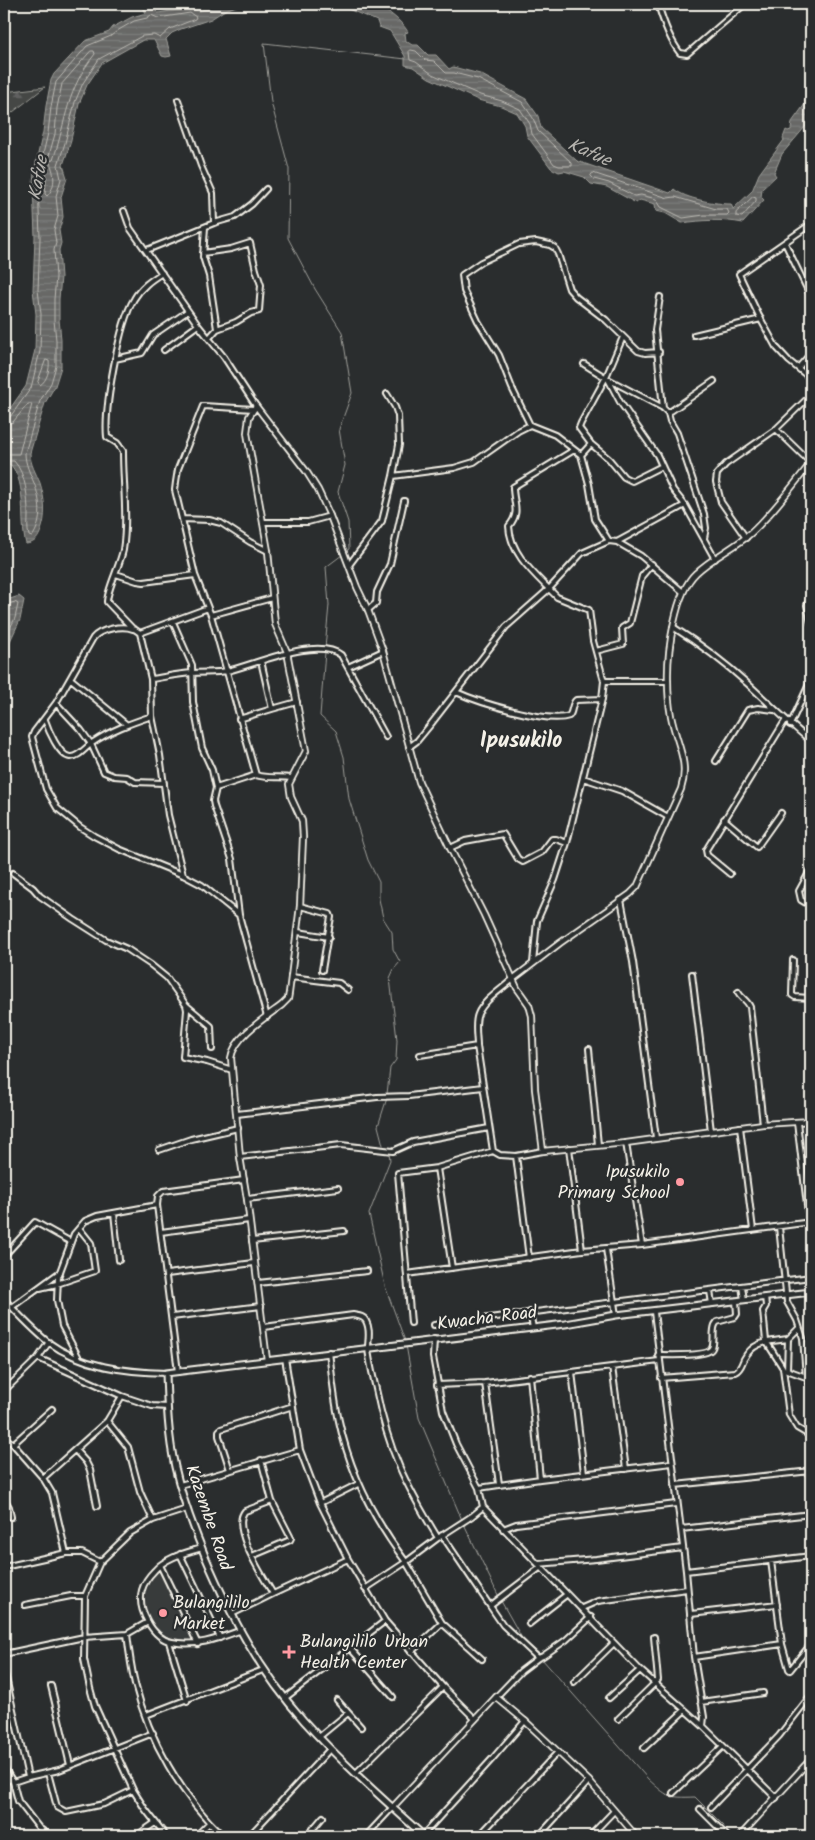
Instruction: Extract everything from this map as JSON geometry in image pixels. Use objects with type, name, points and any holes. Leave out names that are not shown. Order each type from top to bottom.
[{"type":"main road","name":"Kwacha Road","points":[[166,1372],[811,1292]]},
{"type":"main road","name":"Kazembe Road","points":[[166,1372],[167,1407],[175,1465],[180,1485],[202,1548],[239,1631],[263,1670],[318,1737],[423,1836]]},
{"type":"street","points":[[658,4],[675,47],[680,53],[686,54],[745,4]]},
{"type":"street","points":[[178,100],[201,166],[213,193],[214,223]]},
{"type":"street","points":[[147,250],[238,215],[266,189]]},
{"type":"street","points":[[124,211],[130,228],[198,325],[210,338],[255,408],[306,471],[318,490],[330,516],[383,651],[419,782],[484,914],[513,979],[529,1005],[532,1016],[535,1089],[543,1151]]},
{"type":"street","points":[[811,224],[739,274],[776,348],[811,379]]},
{"type":"street","points":[[205,227],[203,253],[209,276],[217,329]]},
{"type":"street","points":[[609,541],[595,519],[589,484],[581,455],[555,436],[530,425],[499,355],[478,321],[464,291],[461,278],[463,273],[481,262],[519,244],[528,242],[546,244],[556,250],[568,290],[606,320],[641,352],[659,352]]},
{"type":"street","points":[[203,253],[232,249],[250,243],[256,270],[261,282],[259,311],[217,329],[210,338]]},
{"type":"street","points":[[785,243],[811,297]]},
{"type":"street","points":[[162,273],[142,287],[133,299],[128,310],[115,359],[107,434],[109,438],[120,446],[123,452],[125,533],[116,574],[107,595],[107,602],[140,633],[151,679],[152,716],[168,815],[183,875]]},
{"type":"street","points":[[660,297],[655,330],[659,352],[663,408]]},
{"type":"street","points":[[115,359],[142,353],[153,335],[188,311]]},
{"type":"street","points":[[694,335],[761,319]]},
{"type":"street","points":[[164,350],[198,325]]},
{"type":"street","points":[[623,337],[607,378],[580,425],[581,431],[591,444],[609,459],[629,481],[662,466]]},
{"type":"street","points":[[798,368],[811,353]]},
{"type":"street","points":[[584,364],[668,412],[670,421],[680,441],[704,514],[706,528],[704,538]]},
{"type":"street","points":[[607,378],[620,402],[652,447],[673,490],[685,505],[715,559]]},
{"type":"street","points":[[668,412],[714,381]]},
{"type":"street","points":[[349,565],[382,521],[393,476],[399,445],[398,416],[396,407],[387,394]]},
{"type":"street","points":[[746,538],[721,502],[716,482],[717,474],[726,464],[776,429],[811,395]]},
{"type":"street","points":[[255,408],[203,406],[178,469],[175,492],[195,575],[211,614],[225,671],[256,775]]},
{"type":"street","points":[[255,408],[249,418],[247,433],[268,551],[275,624],[287,652],[306,751],[291,778],[289,792],[298,812],[302,829],[298,932],[288,999],[235,1045],[232,1050],[240,1157],[267,1360]]},
{"type":"street","points":[[393,476],[454,468],[474,462],[518,431],[530,425]]},
{"type":"street","points":[[776,429],[811,463],[766,518],[746,538],[694,574],[683,592],[670,640],[668,681],[671,714],[684,764],[685,776],[681,790],[641,880],[621,900],[533,963],[490,1000],[478,1014],[478,1046],[493,1150],[500,1155],[516,1156],[569,1147],[626,1142],[763,1124],[811,1121]]},
{"type":"street","points":[[581,455],[591,444]]},
{"type":"street","points":[[533,963],[537,921],[555,880],[567,843],[602,699],[604,682],[590,624],[589,610],[557,598],[521,560],[509,530],[516,512],[513,487],[574,450]]},
{"type":"street","points":[[368,610],[376,603],[377,592],[390,564],[404,501]]},
{"type":"street","points":[[617,542],[685,505]]},
{"type":"street","points":[[263,522],[308,522],[330,516]]},
{"type":"street","points":[[182,519],[209,520],[221,523],[268,551]]},
{"type":"street","points":[[409,747],[427,730],[506,627],[549,589],[582,553],[609,541],[617,542],[632,549],[652,564],[683,592]]},
{"type":"street","points":[[596,651],[623,644],[622,628],[630,623],[642,576],[652,564]]},
{"type":"street","points":[[116,574],[144,582],[195,575]]},
{"type":"street","points":[[811,596],[807,605],[811,623]]},
{"type":"street","points":[[211,614],[272,598]]},
{"type":"street","points":[[140,633],[208,608]]},
{"type":"street","points":[[173,622],[189,657],[192,673],[193,702],[202,748],[212,770],[216,788],[214,806],[232,859],[240,915],[266,1017]]},
{"type":"street","points":[[674,627],[703,646],[748,684],[785,721],[811,741]]},
{"type":"street","points":[[133,628],[107,629],[97,632],[56,703],[45,720],[34,732],[32,742],[46,789],[57,808],[80,827],[119,848],[183,875],[208,890],[240,915]]},
{"type":"street","points":[[151,679],[192,673],[225,671],[287,652],[305,649],[333,651],[342,655],[386,737]]},
{"type":"street","points":[[348,667],[383,651]]},
{"type":"street","points":[[262,661],[272,709]]},
{"type":"street","points":[[71,679],[126,724]]},
{"type":"street","points":[[790,725],[811,680]]},
{"type":"street","points":[[604,682],[668,681]]},
{"type":"street","points":[[456,692],[486,705],[551,718],[569,716],[576,700],[602,699]]},
{"type":"street","points":[[239,718],[297,702]]},
{"type":"street","points":[[56,703],[82,730],[91,744],[101,768],[108,774],[127,777],[136,782],[164,783]]},
{"type":"street","points":[[716,761],[748,710],[758,708],[774,710]]},
{"type":"street","points":[[45,720],[53,740],[68,757],[75,757],[91,744],[126,724],[152,716]]},
{"type":"street","points":[[730,874],[706,854],[724,819],[785,721]]},
{"type":"street","points":[[216,788],[256,775],[291,778]]},
{"type":"street","points":[[583,778],[622,790],[668,817]]},
{"type":"street","points":[[724,819],[757,847],[781,813]]},
{"type":"street","points":[[450,848],[465,841],[503,834],[518,859],[523,862],[542,852],[552,840],[556,839],[567,843]]},
{"type":"street","points":[[811,869],[799,892],[802,900],[811,906]]},
{"type":"street","points":[[12,873],[33,888],[40,896],[73,919],[106,940],[127,948],[167,978],[186,1005],[211,1026],[212,1049]]},
{"type":"street","points":[[621,900],[632,962],[656,1138]]},
{"type":"street","points":[[300,906],[330,914],[329,937],[322,970]]},
{"type":"street","points":[[298,932],[329,937]]},
{"type":"street","points":[[793,960],[792,995],[794,997],[810,998],[811,1003]]},
{"type":"street","points":[[692,974],[711,1131]]},
{"type":"street","points":[[291,977],[339,983],[348,990]]},
{"type":"street","points":[[738,992],[747,1000],[750,1007],[763,1124]]},
{"type":"street","points":[[186,1005],[183,1057],[232,1070]]},
{"type":"street","points":[[420,1055],[478,1046]]},
{"type":"street","points":[[589,1049],[598,1145]]},
{"type":"street","points":[[237,1114],[377,1097],[409,1096],[483,1087]]},
{"type":"street","points":[[407,1274],[810,1222],[797,1122]]},
{"type":"street","points":[[740,1127],[753,1230]]},
{"type":"street","points":[[159,1150],[238,1128]]},
{"type":"street","points":[[240,1157],[341,1145],[393,1151],[413,1142],[489,1128]]},
{"type":"street","points":[[626,1142],[642,1245]]},
{"type":"street","points":[[569,1147],[582,1250]]},
{"type":"street","points":[[411,1323],[397,1174],[437,1168],[493,1150]]},
{"type":"street","points":[[516,1156],[529,1258]]},
{"type":"street","points":[[437,1168],[452,1268]]},
{"type":"street","points":[[178,1372],[157,1204],[158,1196],[163,1191],[244,1180]]},
{"type":"street","points":[[247,1199],[338,1188]]},
{"type":"street","points":[[79,1358],[62,1326],[56,1300],[60,1272],[71,1242],[79,1228],[89,1219],[157,1204]]},
{"type":"street","points":[[114,1212],[118,1260]]},
{"type":"street","points":[[161,1232],[249,1220]]},
{"type":"street","points":[[4,1256],[35,1222],[71,1242]]},
{"type":"street","points":[[779,1227],[786,1295],[788,1304],[797,1320],[805,1349],[806,1377],[811,1387]]},
{"type":"street","points":[[40,1288],[95,1271],[91,1243],[79,1228]]},
{"type":"street","points":[[252,1241],[344,1231]]},
{"type":"street","points":[[606,1249],[616,1316]]},
{"type":"street","points":[[166,1274],[254,1263]]},
{"type":"street","points":[[258,1283],[367,1271]]},
{"type":"street","points":[[12,1307],[60,1272]]},
{"type":"street","points":[[434,1325],[811,1278]]},
{"type":"street","points":[[742,1286],[744,1300]]},
{"type":"street","points":[[710,1290],[712,1304]]},
{"type":"street","points":[[765,1297],[766,1306],[763,1311],[766,1341],[785,1368],[806,1377]]},
{"type":"street","points":[[4,1299],[28,1325],[61,1350],[79,1358],[126,1371],[166,1372]]},
{"type":"street","points":[[658,1355],[710,1352],[713,1348],[715,1325],[717,1322],[735,1317],[737,1314],[736,1301]]},
{"type":"street","points":[[172,1317],[261,1306]]},
{"type":"street","points":[[530,1312],[532,1328]]},
{"type":"street","points":[[654,1312],[676,1504],[681,1529],[691,1614],[694,1657],[704,1717],[703,1726]]},
{"type":"street","points":[[264,1327],[353,1315],[361,1316],[366,1320],[369,1330],[368,1348],[381,1414],[392,1452],[413,1498],[503,1625],[540,1657]]},
{"type":"street","points":[[799,1328],[788,1339],[785,1368],[789,1416],[797,1428],[809,1435],[811,1442]]},
{"type":"street","points":[[434,1339],[437,1385],[443,1411],[456,1444],[479,1488],[483,1507],[640,1670],[703,1726],[776,1798]]},
{"type":"street","points":[[661,1378],[735,1372],[740,1368],[751,1349],[766,1341],[788,1339]]},
{"type":"street","points":[[4,1391],[38,1358],[49,1342]]},
{"type":"street","points":[[329,1352],[338,1420],[358,1484],[389,1540],[406,1562],[442,1623],[482,1659]]},
{"type":"street","points":[[38,1358],[122,1396],[152,1406],[167,1407]]},
{"type":"street","points":[[285,1358],[300,1450],[320,1503],[348,1559],[385,1621],[411,1652],[474,1719]]},
{"type":"street","points":[[437,1385],[486,1383],[659,1361]]},
{"type":"street","points":[[612,1367],[626,1469]]},
{"type":"street","points":[[572,1372],[584,1473]]},
{"type":"street","points":[[530,1376],[540,1478]]},
{"type":"street","points":[[486,1383],[499,1484]]},
{"type":"street","points":[[43,1478],[107,1421],[122,1396]]},
{"type":"street","points":[[230,1470],[219,1431],[293,1406]]},
{"type":"street","points":[[13,1444],[52,1409]]},
{"type":"street","points":[[107,1421],[128,1447],[140,1492],[153,1520]]},
{"type":"street","points":[[4,1437],[13,1444],[43,1478],[52,1493],[66,1553]]},
{"type":"street","points":[[75,1450],[86,1462],[90,1470],[97,1506]]},
{"type":"street","points":[[180,1485],[300,1450]]},
{"type":"street","points":[[252,1556],[291,1538],[272,1501],[261,1460]]},
{"type":"street","points":[[479,1488],[540,1478],[672,1463]]},
{"type":"street","points":[[675,1485],[811,1471]]},
{"type":"street","points":[[320,1503],[358,1484]]},
{"type":"street","points":[[4,1498],[10,1507],[11,1517]]},
{"type":"street","points":[[272,1501],[245,1511],[242,1517],[242,1532],[272,1594]]},
{"type":"street","points":[[503,1529],[516,1524],[676,1504]]},
{"type":"street","points":[[365,1589],[483,1507]]},
{"type":"street","points":[[166,1836],[133,1790],[95,1706],[84,1659],[85,1596],[100,1562],[130,1532],[153,1520],[187,1508]]},
{"type":"street","points":[[681,1529],[811,1514]]},
{"type":"street","points":[[202,1548],[180,1554],[160,1565],[148,1578],[142,1590],[141,1599],[148,1622],[157,1634],[169,1642],[186,1644],[198,1644],[239,1631]]},
{"type":"street","points":[[490,1606],[539,1566],[683,1548]]},
{"type":"street","points":[[4,1568],[66,1553],[82,1553],[100,1562]]},
{"type":"street","points":[[180,1554],[220,1638]]},
{"type":"street","points":[[686,1571],[811,1557]]},
{"type":"street","points":[[232,1614],[348,1559]]},
{"type":"street","points":[[771,1561],[782,1644],[790,1670],[811,1644]]},
{"type":"street","points":[[160,1565],[198,1644]]},
{"type":"street","points":[[582,1608],[598,1601],[688,1589]]},
{"type":"street","points":[[529,1624],[566,1595]]},
{"type":"street","points":[[25,1605],[71,1596],[85,1596]]},
{"type":"street","points":[[691,1614],[777,1604]]},
{"type":"street","points":[[366,1836],[521,1671],[566,1640],[591,1617]]},
{"type":"street","points":[[285,1698],[385,1621]]},
{"type":"street","points":[[4,1654],[84,1637],[127,1634],[148,1622]]},
{"type":"street","points":[[411,1652],[442,1623]]},
{"type":"street","points":[[127,1634],[135,1684],[153,1733],[176,1777],[198,1810],[223,1836]]},
{"type":"street","points":[[618,1719],[656,1684],[659,1676],[654,1637]]},
{"type":"street","points":[[169,1642],[186,1701]]},
{"type":"street","points":[[574,1682],[614,1643]]},
{"type":"street","points":[[694,1657],[782,1644]]},
{"type":"street","points":[[350,1648],[393,1697]]},
{"type":"street","points":[[4,1668],[28,1776]]},
{"type":"street","points":[[146,1715],[263,1670]]},
{"type":"street","points":[[609,1698],[640,1670]]},
{"type":"street","points":[[51,1686],[70,1765]]},
{"type":"street","points":[[356,1773],[443,1687]]},
{"type":"street","points":[[701,1702],[763,1693]]},
{"type":"street","points":[[711,1807],[779,1736],[811,1695]]},
{"type":"street","points":[[496,1697],[525,1721],[589,1781],[636,1836]]},
{"type":"street","points":[[338,1700],[360,1727]]},
{"type":"street","points":[[644,1748],[685,1710]]},
{"type":"street","points":[[318,1737],[348,1713]]},
{"type":"street","points":[[423,1836],[525,1721]]},
{"type":"street","points":[[4,1782],[48,1773],[153,1733]]},
{"type":"street","points":[[673,1793],[723,1746]]},
{"type":"street","points":[[249,1836],[330,1749]]},
{"type":"street","points":[[480,1836],[557,1752]]},
{"type":"street","points":[[740,1836],[811,1761]]},
{"type":"street","points":[[4,1768],[12,1780],[18,1801],[40,1828],[50,1836]]},
{"type":"street","points":[[48,1773],[57,1807],[61,1811],[66,1812],[104,1804],[133,1790]]},
{"type":"street","points":[[538,1836],[589,1781]]},
{"type":"street","points":[[700,1809],[727,1836]]},
{"type":"street","points":[[590,1836],[614,1811]]},
{"type":"street","points":[[307,1836],[323,1818]]},
{"type":"street","points":[[136,1836],[155,1823]]},
{"type":"street","points":[[196,1836],[209,1823]]},
{"type":"street","points":[[4,1832],[6,1836]]},
{"type":"shaded area","name":"Bulangililo Market","points":[[159,1572],[192,1641],[175,1640],[166,1636],[157,1630],[151,1620],[146,1606],[145,1594],[153,1577]]},
{"type":"green space","points":[[45,87],[4,119],[4,92]]},
{"type":"water","points":[[367,3],[387,11],[402,23],[408,32],[405,33],[406,41],[412,45],[418,45],[428,55],[436,55],[449,69],[453,67],[480,74],[526,99],[538,116],[541,128],[577,161],[670,193],[674,189],[685,196],[709,202],[731,204],[733,209],[752,191],[759,174],[784,140],[786,130],[791,130],[792,122],[811,92],[811,120],[782,154],[774,173],[776,176],[762,189],[761,197],[764,200],[743,223],[712,220],[682,223],[665,213],[656,211],[655,204],[640,200],[636,203],[607,187],[591,184],[584,177],[564,171],[559,172],[551,168],[527,136],[525,126],[517,113],[501,106],[478,100],[429,78],[413,67],[405,65],[405,56],[390,31],[379,27],[377,21],[348,9],[325,4]]},
{"type":"water","name":"Kafue","points":[[141,4],[149,4],[158,13],[191,8],[198,11],[210,8],[216,4],[242,4],[225,10],[211,19],[172,33],[166,39],[171,56],[162,56],[154,40],[143,40],[102,63],[87,85],[79,104],[63,165],[67,178],[61,197],[63,217],[59,230],[61,243],[59,250],[61,277],[59,319],[61,367],[55,386],[45,403],[30,453],[32,465],[43,495],[44,521],[36,539],[26,544],[20,483],[11,465],[4,466],[4,417],[26,386],[35,350],[33,184],[51,80],[54,74],[85,41],[109,32],[113,27],[132,17],[146,13]]},
{"type":"water","points":[[19,596],[24,600],[20,620],[4,654],[4,601]]},
{"type":"waterway","points":[[346,551],[349,549],[348,522],[338,492],[345,465],[339,429],[352,393],[342,332],[315,289],[288,238],[289,169],[271,102],[264,43],[406,59]]},
{"type":"waterway","points":[[325,648],[329,605],[326,567],[342,555]]},
{"type":"waterway","points":[[325,652],[320,716],[336,731],[344,757],[349,799],[368,860],[379,882],[379,899],[383,918],[392,932],[393,949],[400,962],[390,978],[397,1040],[396,1060],[390,1068],[387,1094]]},
{"type":"waterway","points":[[383,1145],[378,1126],[387,1098]]},
{"type":"waterway","points":[[389,1153],[390,1160],[369,1214],[385,1286],[405,1341]]},
{"type":"waterway","points":[[406,1345],[419,1418],[462,1520]]},
{"type":"waterway","points":[[464,1524],[499,1597]]},
{"type":"waterway","points":[[501,1601],[523,1640],[541,1655]]},
{"type":"waterway","points":[[542,1659],[648,1779],[669,1795],[695,1797],[724,1826]]},
{"type":"place","name":"Ipusukilo Primary School","points":[[680,1182]]},
{"type":"place","name":"Bulangililo Market","points":[[163,1613]]},
{"type":"place","name":"Bulangililo Urban Health Center","points":[[289,1652]]},
{"type":"district","name":"Ipusukilo","points":[[521,741]]}]
